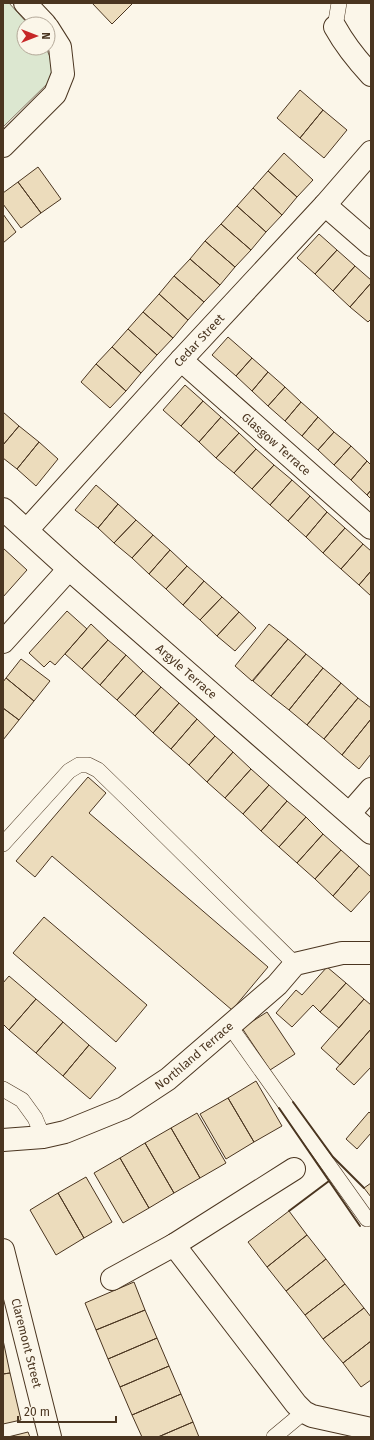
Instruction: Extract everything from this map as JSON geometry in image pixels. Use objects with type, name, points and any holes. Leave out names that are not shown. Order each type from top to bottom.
[{"type":"street","points":[[25,3],[37,16]]},
{"type":"street","points":[[335,26],[349,49],[371,75]]},
{"type":"street","points":[[3,146],[55,94],[63,74],[60,47],[56,41]]},
{"type":"street","name":"Cedar Street","points":[[27,530],[181,360],[325,206],[371,152]]},
{"type":"street","points":[[325,206],[371,245]]},
{"type":"street","name":"Glasgow Terrace","points":[[181,360],[371,528]]},
{"type":"street","name":"Argyle Terrace","points":[[3,509],[69,569],[350,813],[371,833]]},
{"type":"street","points":[[3,642],[69,569]]},
{"type":"street","points":[[350,813],[371,789]]},
{"type":"street","points":[[295,964],[342,953],[371,953]]},
{"type":"street","name":"Northland Terrace","points":[[3,1140],[43,1137],[65,1132],[124,1108],[168,1079],[277,985],[295,964]]},
{"type":"street","points":[[112,1278],[174,1245],[294,1169]]},
{"type":"street","points":[[174,1245],[296,1404],[304,1412],[312,1416],[371,1429]]},
{"type":"street","name":"Claremont Street","points":[[3,1250],[50,1437]]},
{"type":"lane","points":[[335,26],[339,3]]},
{"type":"lane","points":[[3,844],[69,771],[78,764],[88,765],[98,770],[295,964]]},
{"type":"lane","points":[[229,1025],[367,1219]]},
{"type":"lane","points":[[3,1090],[22,1100],[35,1118],[43,1137]]},
{"type":"lane","points":[[274,1437],[304,1412]]},
{"type":"green space","points":[[3,3],[9,3],[21,16],[16,16],[16,56],[50,56],[52,70],[49,82],[3,127]]},
{"type":"building","points":[[92,3],[133,3],[112,24]]},
{"type":"building","points":[[300,90],[323,110],[300,138],[277,118]]},
{"type":"building","points":[[323,110],[347,130],[324,158],[300,138]]},
{"type":"building","points":[[284,153],[313,180],[297,197],[268,171]]},
{"type":"building","points":[[38,167],[61,199],[41,213],[18,182]]},
{"type":"building","points":[[268,171],[297,197],[282,215],[253,188]]},
{"type":"building","points":[[18,182],[41,213],[21,228],[3,204],[3,193]]},
{"type":"building","points":[[253,188],[282,215],[266,232],[237,206]]},
{"type":"building","points":[[237,206],[266,232],[251,250],[221,224]]},
{"type":"building","points":[[3,214],[16,232],[3,243]]},
{"type":"building","points":[[221,224],[251,250],[235,267],[205,241]]},
{"type":"building","points":[[319,234],[337,250],[315,274],[297,258]]},
{"type":"building","points":[[205,241],[235,267],[220,285],[190,259]]},
{"type":"building","points":[[337,250],[355,266],[333,291],[315,274]]},
{"type":"building","points":[[190,259],[220,285],[204,302],[174,276]]},
{"type":"building","points":[[355,266],[371,280],[371,283],[350,307],[333,291]]},
{"type":"building","points":[[174,276],[204,302],[188,320],[159,294]]},
{"type":"building","points":[[371,283],[371,319],[368,322],[350,307]]},
{"type":"building","points":[[159,294],[188,320],[173,338],[143,312]]},
{"type":"building","points":[[143,312],[173,338],[157,355],[128,329]]},
{"type":"building","points":[[128,329],[157,355],[141,373],[112,347]]},
{"type":"building","points":[[228,337],[252,358],[236,376],[212,355]]},
{"type":"building","points":[[112,347],[141,373],[126,391],[96,364]]},
{"type":"building","points":[[252,358],[268,372],[252,391],[236,376]]},
{"type":"building","points":[[96,364],[126,391],[110,408],[81,382]]},
{"type":"building","points":[[268,372],[285,387],[268,406],[252,391]]},
{"type":"building","points":[[185,385],[203,401],[181,426],[163,410]]},
{"type":"building","points":[[285,387],[301,402],[285,421],[268,406]]},
{"type":"building","points":[[203,401],[221,417],[199,442],[181,426]]},
{"type":"building","points":[[301,402],[318,417],[302,436],[285,421]]},
{"type":"building","points":[[3,412],[19,426],[3,445]]},
{"type":"building","points":[[221,417],[239,433],[216,458],[199,442]]},
{"type":"building","points":[[318,417],[334,432],[318,450],[302,436]]},
{"type":"building","points":[[19,426],[39,442],[17,469],[3,458],[3,445]]},
{"type":"building","points":[[334,432],[351,446],[334,465],[318,450]]},
{"type":"building","points":[[239,433],[256,449],[234,473],[216,458]]},
{"type":"building","points":[[39,442],[58,459],[36,486],[17,469]]},
{"type":"building","points":[[351,446],[367,461],[351,480],[334,465]]},
{"type":"building","points":[[256,449],[274,465],[252,489],[234,473]]},
{"type":"building","points":[[367,461],[371,465],[371,490],[367,495],[351,480]]},
{"type":"building","points":[[274,465],[292,480],[270,505],[252,489]]},
{"type":"building","points":[[292,480],[310,496],[288,521],[270,505]]},
{"type":"building","points":[[96,485],[118,504],[98,528],[75,510]]},
{"type":"building","points":[[371,490],[371,499],[367,495]]},
{"type":"building","points":[[310,496],[327,512],[306,537],[288,521]]},
{"type":"building","points":[[118,504],[136,520],[114,543],[98,528]]},
{"type":"building","points":[[327,512],[345,528],[323,553],[306,537]]},
{"type":"building","points":[[136,520],[153,535],[132,558],[114,543]]},
{"type":"building","points":[[345,528],[363,544],[341,569],[323,553]]},
{"type":"building","points":[[153,535],[170,550],[149,574],[132,558]]},
{"type":"building","points":[[363,544],[371,551],[371,571],[359,585],[341,569]]},
{"type":"building","points":[[3,548],[27,570],[3,597]]},
{"type":"building","points":[[170,550],[187,566],[166,589],[149,574]]},
{"type":"building","points":[[187,566],[204,581],[183,605],[166,589]]},
{"type":"building","points":[[371,571],[371,596],[359,585]]},
{"type":"building","points":[[204,581],[222,597],[200,620],[183,605]]},
{"type":"building","points":[[222,597],[239,612],[217,636],[200,620]]},
{"type":"building","points":[[67,611],[87,629],[55,665],[50,661],[44,667],[29,653]]},
{"type":"building","points":[[239,612],[256,628],[235,651],[217,636]]},
{"type":"building","points":[[91,624],[108,640],[82,669],[65,654]]},
{"type":"building","points":[[269,624],[288,639],[252,681],[235,666]]},
{"type":"building","points":[[288,639],[306,654],[271,696],[253,681]]},
{"type":"building","points":[[108,640],[126,655],[100,685],[82,669]]},
{"type":"building","points":[[306,654],[323,668],[289,710],[271,696]]},
{"type":"building","points":[[126,655],[143,671],[117,700],[100,685]]},
{"type":"building","points":[[21,659],[50,681],[34,701],[6,678]]},
{"type":"building","points":[[323,668],[341,683],[307,725],[289,710]]},
{"type":"building","points":[[143,671],[161,687],[135,716],[117,700]]},
{"type":"building","points":[[6,678],[34,701],[19,720],[3,708],[3,682]]},
{"type":"building","points":[[341,683],[358,698],[324,739],[307,725]]},
{"type":"building","points":[[161,687],[179,703],[153,733],[135,716]]},
{"type":"building","points":[[358,698],[371,708],[371,719],[342,755],[324,739]]},
{"type":"building","points":[[179,703],[197,719],[171,749],[153,733]]},
{"type":"building","points":[[3,708],[19,720],[3,740]]},
{"type":"building","points":[[197,719],[215,736],[189,765],[171,749]]},
{"type":"building","points":[[371,719],[371,754],[359,769],[342,755]]},
{"type":"building","points":[[215,736],[233,752],[207,782],[189,765]]},
{"type":"building","points":[[233,752],[251,769],[225,798],[207,782]]},
{"type":"building","points":[[251,769],[269,785],[243,814],[225,798]]},
{"type":"building","points":[[88,777],[106,793],[89,813],[268,967],[232,1010],[52,856],[35,877],[16,861]]},
{"type":"building","points":[[269,785],[287,801],[261,831],[243,814]]},
{"type":"building","points":[[287,801],[306,817],[279,847],[261,831]]},
{"type":"building","points":[[306,817],[323,834],[297,863],[279,847]]},
{"type":"building","points":[[323,834],[341,850],[315,879],[297,863]]},
{"type":"building","points":[[341,850],[359,866],[333,896],[315,879]]},
{"type":"building","points":[[359,866],[371,877],[371,890],[351,912],[333,896]]},
{"type":"building","points":[[44,917],[147,1005],[116,1042],[13,953]]},
{"type":"building","points":[[327,967],[346,983],[320,1012],[313,1005],[292,1027],[276,1013],[296,990],[302,995]]},
{"type":"building","points":[[9,976],[36,999],[9,1030],[3,1024],[3,983]]},
{"type":"building","points":[[346,983],[364,999],[339,1028],[320,1012]]},
{"type":"building","points":[[36,999],[63,1022],[36,1053],[9,1030]]},
{"type":"building","points":[[364,999],[371,1005],[371,1029],[340,1065],[321,1048]]},
{"type":"building","points":[[267,1012],[295,1054],[270,1070],[242,1028]]},
{"type":"building","points":[[63,1022],[89,1045],[63,1076],[36,1053]]},
{"type":"building","points":[[371,1029],[371,1067],[354,1085],[336,1069]]},
{"type":"building","points":[[89,1045],[116,1068],[90,1099],[63,1076]]},
{"type":"building","points":[[256,1081],[282,1126],[254,1142],[228,1098]]},
{"type":"building","points":[[228,1098],[254,1142],[226,1159],[200,1114]]},
{"type":"building","points":[[369,1112],[371,1114],[371,1133],[357,1149],[346,1139]]},
{"type":"building","points":[[197,1113],[226,1163],[200,1178],[171,1128]]},
{"type":"building","points":[[171,1128],[200,1178],[174,1193],[145,1143]]},
{"type":"building","points":[[145,1143],[174,1193],[149,1208],[120,1158]]},
{"type":"building","points":[[120,1158],[149,1208],[123,1223],[94,1173]]},
{"type":"building","points":[[86,1177],[112,1222],[84,1238],[58,1193]]},
{"type":"building","points":[[371,1183],[371,1197],[364,1188]]},
{"type":"building","points":[[58,1193],[84,1238],[56,1255],[30,1210]]},
{"type":"building","points":[[289,1211],[307,1235],[267,1267],[248,1242]]},
{"type":"building","points":[[307,1235],[326,1259],[286,1291],[267,1267]]},
{"type":"building","points":[[326,1259],[345,1284],[305,1315],[286,1291]]},
{"type":"building","points":[[134,1282],[145,1310],[96,1330],[85,1303]]},
{"type":"building","points":[[345,1284],[364,1308],[323,1339],[305,1315]]},
{"type":"building","points":[[364,1308],[371,1317],[371,1341],[343,1363],[323,1339]]},
{"type":"building","points":[[145,1310],[157,1338],[108,1359],[96,1330]]},
{"type":"building","points":[[157,1338],[169,1366],[120,1387],[108,1359]]},
{"type":"building","points":[[3,1340],[10,1373],[3,1374]]},
{"type":"building","points":[[371,1341],[371,1380],[361,1387],[343,1363]]},
{"type":"building","points":[[169,1366],[181,1394],[132,1415],[120,1387]]},
{"type":"building","points":[[10,1373],[21,1420],[3,1424],[3,1374]]},
{"type":"building","points":[[181,1394],[193,1422],[158,1437],[142,1437],[132,1415]]},
{"type":"building","points":[[193,1422],[199,1437],[158,1437]]},
{"type":"building","points":[[28,1432],[30,1437],[8,1437]]},
{"type":"wall","points":[[293,1102],[333,1157],[364,1188]]},
{"type":"wall","points":[[279,1108],[360,1226]]},
{"type":"wall","points":[[289,1211],[329,1181]]}]
